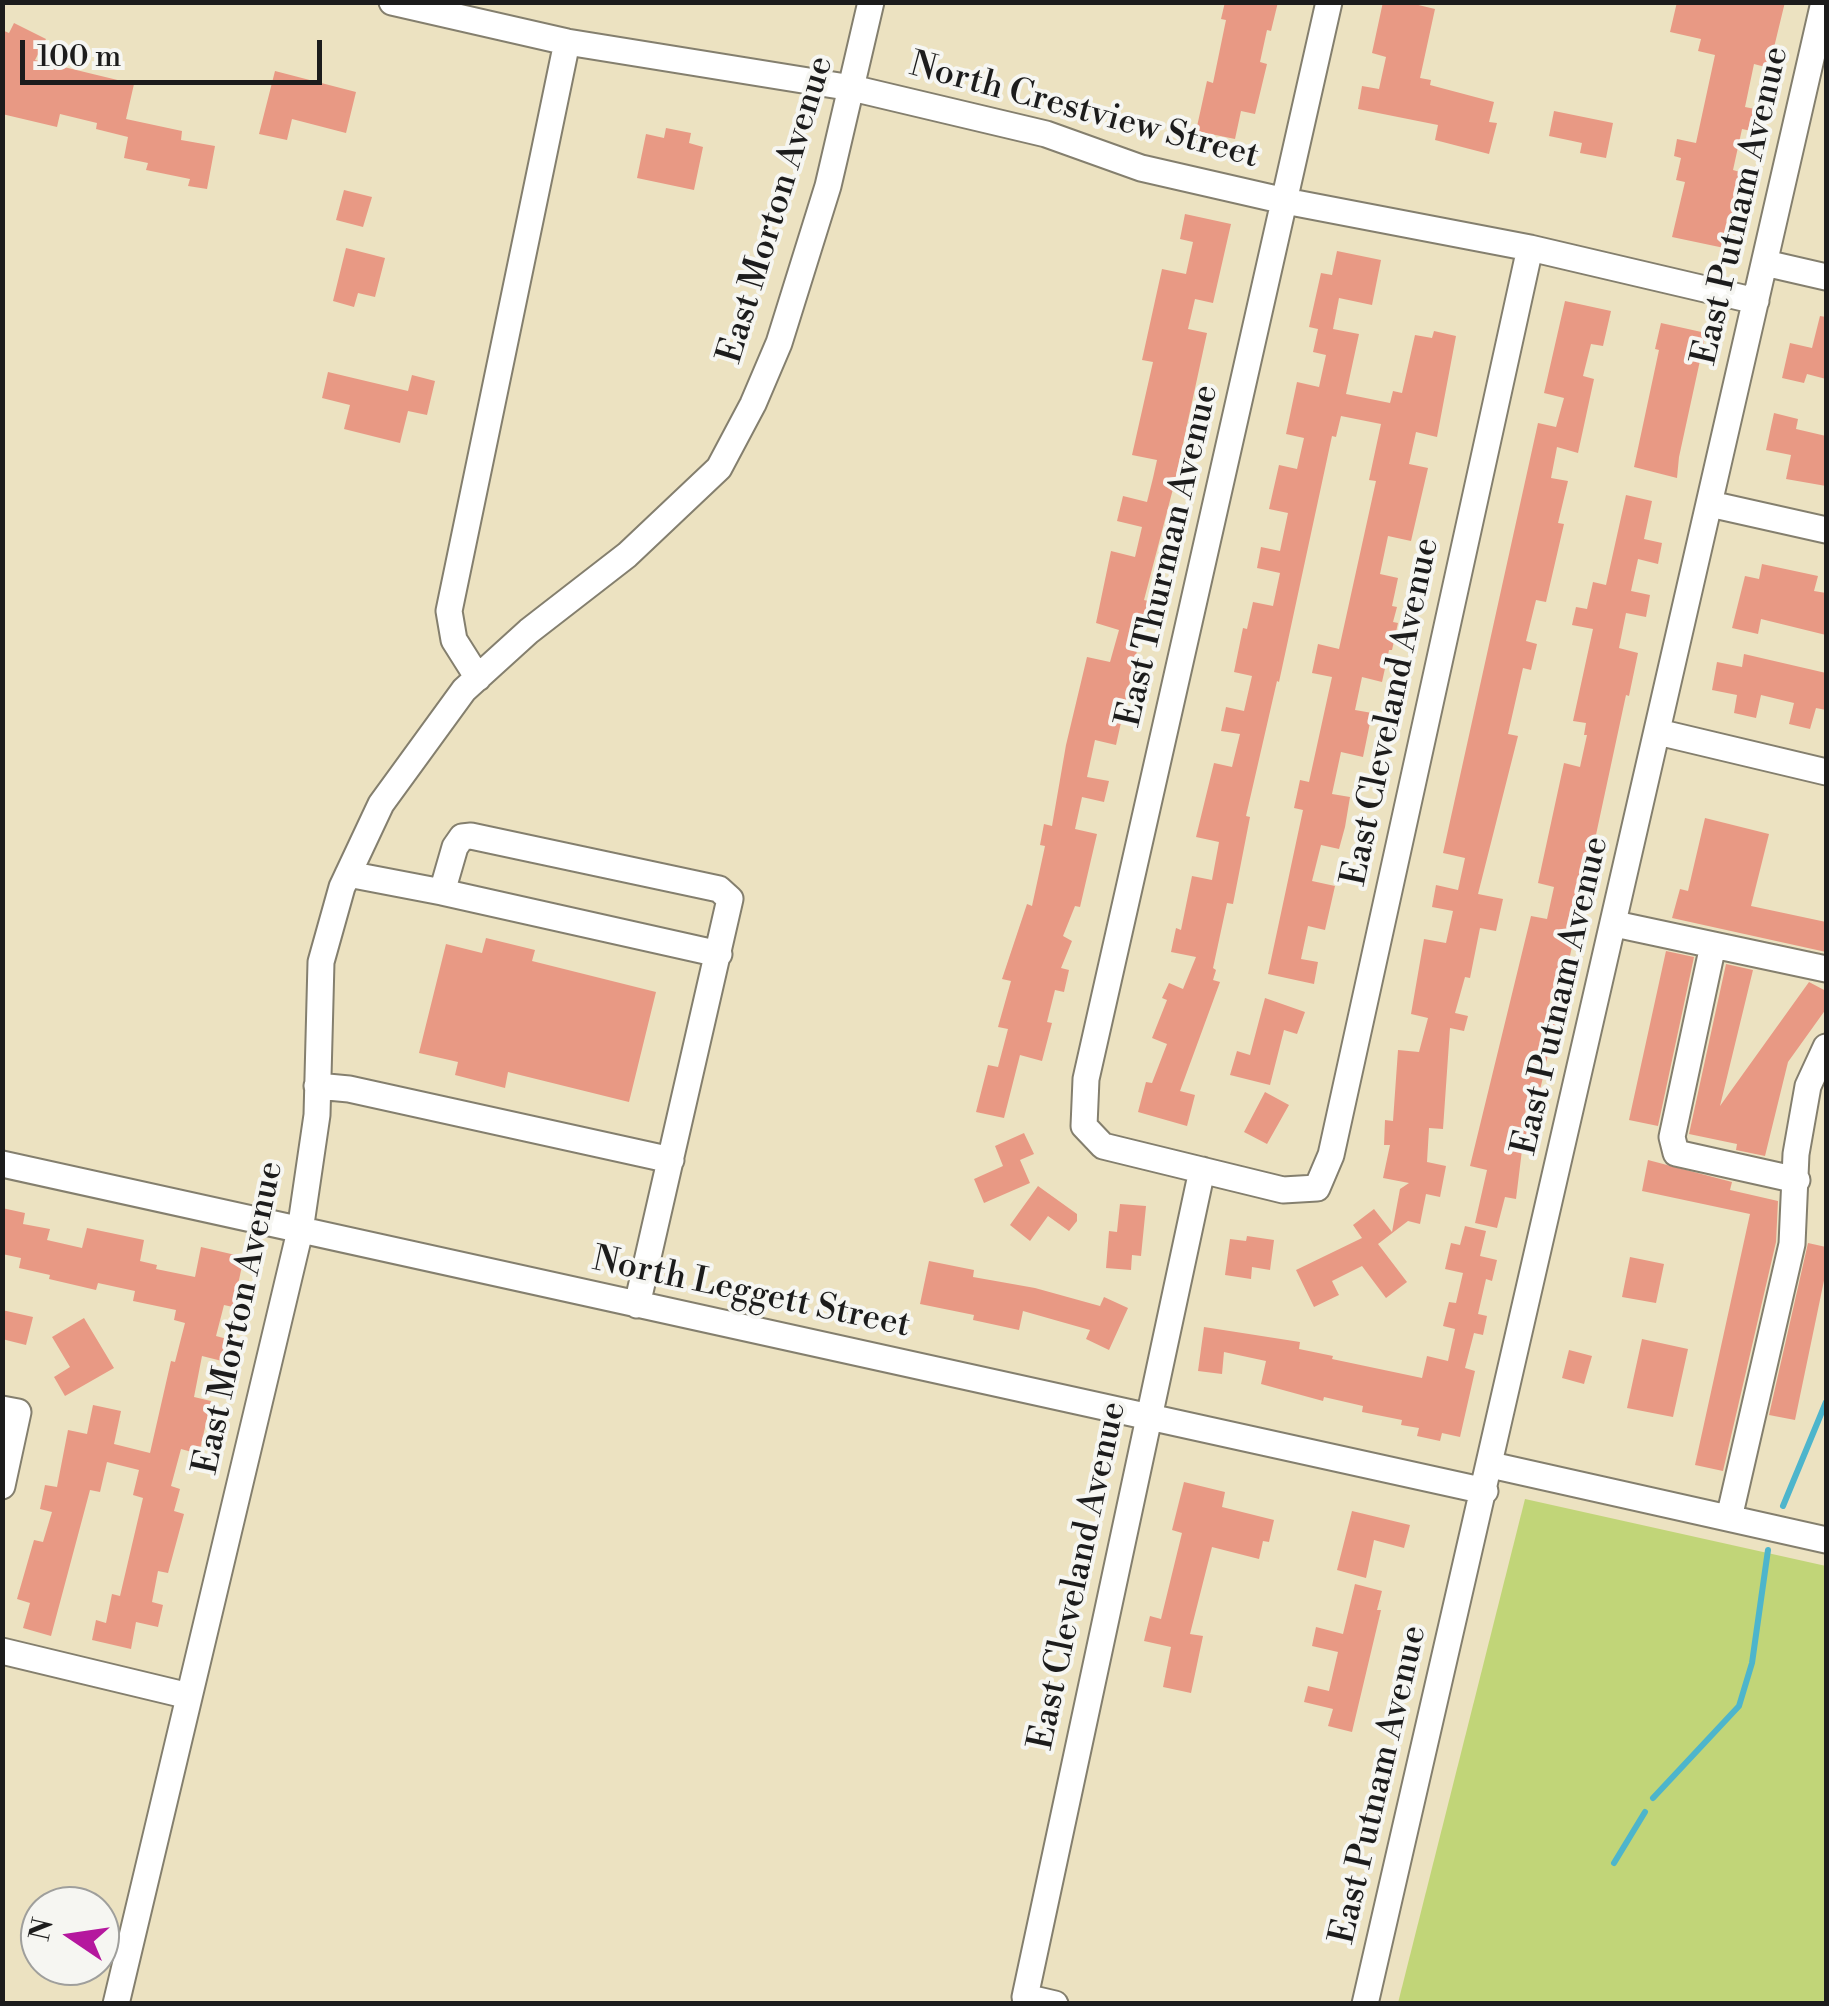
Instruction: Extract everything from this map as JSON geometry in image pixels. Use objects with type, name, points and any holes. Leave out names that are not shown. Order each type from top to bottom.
[{"type":"street","name":"North Crestview Street","points":[[392,2],[567,42],[852,88],[1046,134],[1141,168],[1285,201],[1530,248],[1756,301]]},
{"type":"street","name":"East Morton Avenue","points":[[116,2004],[300,1231],[317,1116],[321,962],[348,874],[380,804],[464,690],[529,631],[627,554],[719,468],[754,404],[779,343],[828,186],[871,2]]},
{"type":"street","name":"East Thurman Avenue","points":[[1202,1170],[1104,1146],[1084,1126],[1086,1078],[1328,2]]},
{"type":"street","name":"East Putnam Avenue","points":[[1365,2004],[1824,2]]},
{"type":"street","points":[[478,678],[454,640],[449,611],[567,42]]},
{"type":"street","name":"East Cleveland Avenue","points":[[1055,2004],[1025,1997],[1202,1170],[1283,1190],[1317,1188],[1331,1155],[1530,248]]},
{"type":"street","points":[[1765,263],[1826,278]]},
{"type":"street","points":[[1710,504],[1826,530]]},
{"type":"street","points":[[1658,732],[1826,772]]},
{"type":"street","points":[[442,892],[454,846],[462,837],[471,836],[718,889],[730,899],[637,1305]]},
{"type":"street","points":[[348,874],[719,954]]},
{"type":"street","points":[[1615,924],[1826,970]]},
{"type":"street","points":[[1713,945],[1672,1137],[1676,1153],[1797,1180]]},
{"type":"street","points":[[1728,1518],[1792,1244],[1796,1154],[1808,1086],[1826,1047]]},
{"type":"street","points":[[317,1086],[349,1089],[671,1160]]},
{"type":"street","name":"North Leggett Street","points":[[2,1164],[1485,1491]]},
{"type":"street","points":[[2,1486],[10,1411]]},
{"type":"street","points":[[1491,1465],[1826,1540]]},
{"type":"street","points":[[2,1652],[189,1696]]},
{"type":"green space","points":[[1525,1499],[1826,1566],[1826,2003],[1398,2003]]},
{"type":"building","points":[[1225,2],[1278,2],[1260,62],[1267,64],[1255,114],[1241,111],[1235,139],[1196,131],[1207,81],[1213,83],[1226,20],[1221,19]]},
{"type":"building","points":[[1383,2],[1406,2],[1435,9],[1420,78],[1431,80],[1430,85],[1494,102],[1489,122],[1497,123],[1489,154],[1435,140],[1438,125],[1358,109],[1362,86],[1379,89],[1386,57],[1372,53]]},
{"type":"building","points":[[1677,2],[1785,2],[1769,68],[1754,64],[1745,107],[1760,110],[1756,132],[1742,129],[1733,170],[1747,174],[1729,249],[1672,237],[1685,182],[1676,180],[1681,158],[1674,156],[1677,139],[1696,143],[1715,55],[1698,51],[1701,39],[1670,32]]},
{"type":"building","points":[[14,23],[46,39],[35,60],[134,84],[126,119],[182,131],[181,140],[215,146],[207,189],[188,186],[190,179],[146,170],[148,163],[124,158],[128,137],[96,129],[97,123],[60,114],[57,127],[2,114],[2,30],[9,33]]},
{"type":"building","points":[[275,71],[356,92],[346,133],[292,119],[287,140],[259,134]]},
{"type":"building","points":[[1554,111],[1613,123],[1606,158],[1580,153],[1582,143],[1549,136]]},
{"type":"building","points":[[666,128],[691,133],[689,143],[703,147],[694,190],[637,178],[646,134],[664,138]]},
{"type":"building","points":[[344,190],[372,197],[363,227],[336,220]]},
{"type":"building","points":[[1185,214],[1231,224],[1213,303],[1195,299],[1188,329],[1207,333],[1144,600],[1148,601],[1116,745],[1095,740],[1087,777],[1109,781],[1104,802],[1082,797],[1075,829],[1097,834],[1080,907],[1075,906],[1063,936],[1072,941],[1061,968],[1069,970],[1064,992],[1055,990],[1042,1061],[1020,1055],[1004,1118],[976,1112],[988,1065],[998,1067],[1008,1029],[998,1027],[1011,981],[1002,979],[1027,904],[1032,906],[1045,846],[1040,845],[1044,824],[1052,826],[1087,657],[1110,662],[1119,630],[1096,623],[1111,551],[1135,557],[1142,527],[1117,521],[1123,496],[1147,502],[1157,460],[1132,455],[1153,362],[1142,360],[1162,269],[1186,274],[1193,242],[1180,239]]},
{"type":"building","points":[[346,248],[385,258],[375,297],[358,293],[354,307],[333,301]]},
{"type":"building","points":[[1337,251],[1381,260],[1372,305],[1339,298],[1333,329],[1359,334],[1346,394],[1390,403],[1393,391],[1402,393],[1415,335],[1432,338],[1434,331],[1456,336],[1437,437],[1416,432],[1409,464],[1428,468],[1411,541],[1388,536],[1380,574],[1398,578],[1392,606],[1397,607],[1393,622],[1398,623],[1392,650],[1382,682],[1362,677],[1355,710],[1372,713],[1363,757],[1341,752],[1332,794],[1350,797],[1345,827],[1339,849],[1321,845],[1312,881],[1335,886],[1325,930],[1308,926],[1301,959],[1318,962],[1314,984],[1268,974],[1303,810],[1294,808],[1300,780],[1309,782],[1332,677],[1312,673],[1318,644],[1339,649],[1376,481],[1369,480],[1381,424],[1341,416],[1336,437],[1332,436],[1246,816],[1250,817],[1233,904],[1227,903],[1213,968],[1213,980],[1220,982],[1180,1091],[1195,1095],[1187,1126],[1138,1112],[1146,1082],[1152,1083],[1167,1044],[1152,1038],[1167,1000],[1162,998],[1169,983],[1183,989],[1196,957],[1171,952],[1176,928],[1181,930],[1192,876],[1212,880],[1219,842],[1196,837],[1214,763],[1232,767],[1240,734],[1221,731],[1226,707],[1244,711],[1252,676],[1234,672],[1243,628],[1247,629],[1253,602],[1273,606],[1280,573],[1257,568],[1261,547],[1280,551],[1288,513],[1269,509],[1279,465],[1297,469],[1304,438],[1286,434],[1297,382],[1319,387],[1326,355],[1313,352],[1318,329],[1309,327],[1321,273],[1332,275]]},
{"type":"building","points":[[1565,301],[1611,311],[1603,346],[1591,344],[1583,376],[1594,379],[1578,453],[1557,447],[1551,478],[1568,481],[1558,523],[1564,524],[1546,602],[1536,600],[1526,641],[1537,644],[1531,670],[1523,668],[1508,734],[1518,736],[1478,894],[1503,899],[1496,931],[1480,928],[1470,978],[1465,977],[1455,1013],[1468,1016],[1464,1031],[1450,1028],[1443,1129],[1429,1128],[1427,1162],[1446,1166],[1440,1197],[1426,1194],[1420,1224],[1408,1221],[1378,1244],[1407,1282],[1386,1298],[1362,1266],[1332,1281],[1339,1295],[1314,1307],[1296,1270],[1362,1238],[1353,1225],[1374,1209],[1392,1232],[1400,1189],[1409,1183],[1383,1178],[1390,1145],[1384,1145],[1385,1120],[1393,1121],[1398,1050],[1419,1052],[1428,1018],[1411,1014],[1424,939],[1446,943],[1453,911],[1432,907],[1436,885],[1458,890],[1465,858],[1443,853],[1538,423],[1556,427],[1564,398],[1544,393]]},
{"type":"building","points":[[1820,316],[1826,317],[1826,379],[1807,374],[1804,383],[1782,378],[1790,343],[1812,348]]},
{"type":"building","points":[[1661,323],[1706,333],[1677,478],[1634,467],[1659,350],[1655,349]]},
{"type":"building","points":[[328,372],[408,391],[412,375],[435,381],[427,415],[408,411],[400,443],[344,429],[350,405],[322,398]]},
{"type":"building","points":[[1774,413],[1798,419],[1796,429],[1826,436],[1826,486],[1786,479],[1791,455],[1766,450]]},
{"type":"building","points":[[1626,495],[1652,501],[1644,539],[1662,543],[1658,564],[1638,559],[1631,591],[1650,595],[1646,617],[1626,613],[1619,648],[1638,653],[1629,696],[1626,695],[1562,993],[1552,991],[1546,1022],[1555,1024],[1538,1099],[1529,1096],[1522,1127],[1532,1129],[1528,1151],[1522,1150],[1516,1199],[1505,1197],[1497,1228],[1475,1223],[1487,1170],[1470,1166],[1531,916],[1547,919],[1554,887],[1538,883],[1564,763],[1580,767],[1587,735],[1586,723],[1573,721],[1593,629],[1572,625],[1576,607],[1587,609],[1593,582],[1606,585]]},
{"type":"building","points":[[1762,564],[1818,576],[1814,591],[1826,593],[1826,635],[1761,619],[1758,634],[1732,628],[1745,576],[1759,579]]},
{"type":"building","points":[[1744,654],[1826,673],[1826,710],[1816,708],[1810,729],[1789,724],[1794,703],[1761,695],[1756,718],[1734,713],[1737,695],[1712,690],[1717,662],[1742,667]]},
{"type":"building","points":[[1705,818],[1769,834],[1751,906],[1826,922],[1826,952],[1672,918],[1680,889],[1688,891]]},
{"type":"building","points":[[486,938],[535,950],[532,961],[656,992],[629,1102],[508,1072],[505,1088],[455,1075],[458,1062],[419,1053],[446,944],[482,953]]},
{"type":"building","points":[[1666,951],[1694,957],[1658,1126],[1629,1120]]},
{"type":"building","points":[[1726,964],[1753,970],[1720,1106],[1809,982],[1826,991],[1826,1009],[1788,1062],[1765,1156],[1736,1150],[1737,1144],[1689,1134]]},
{"type":"building","points":[[1265,998],[1305,1012],[1297,1034],[1284,1030],[1270,1085],[1230,1075],[1237,1051],[1250,1055]]},
{"type":"building","points":[[1265,1092],[1289,1105],[1267,1144],[1244,1132]]},
{"type":"building","points":[[1024,1133],[1034,1154],[1020,1160],[1030,1183],[984,1203],[974,1179],[1003,1166],[995,1146]]},
{"type":"building","points":[[1648,1160],[1732,1182],[1730,1190],[1778,1201],[1776,1242],[1723,1471],[1695,1465],[1750,1214],[1642,1191]]},
{"type":"building","points":[[1038,1186],[1077,1214],[1077,1221],[1069,1231],[1048,1216],[1030,1241],[1010,1225]]},
{"type":"building","points":[[1120,1204],[1146,1206],[1141,1256],[1132,1255],[1131,1270],[1106,1268],[1109,1231],[1117,1232]]},
{"type":"building","points":[[2,1208],[25,1213],[23,1224],[50,1229],[47,1240],[82,1248],[87,1228],[144,1240],[140,1261],[157,1265],[156,1269],[195,1277],[201,1247],[244,1257],[233,1307],[224,1305],[216,1336],[227,1339],[222,1361],[202,1356],[194,1397],[211,1401],[199,1454],[181,1449],[171,1486],[180,1489],[174,1511],[184,1514],[168,1573],[158,1571],[152,1602],[163,1605],[158,1627],[136,1622],[131,1649],[92,1640],[96,1620],[106,1623],[112,1594],[120,1596],[143,1498],[133,1495],[139,1470],[107,1462],[100,1492],[90,1490],[51,1636],[23,1628],[30,1603],[17,1599],[34,1540],[43,1542],[52,1512],[40,1509],[45,1485],[57,1487],[68,1430],[87,1434],[93,1405],[121,1411],[114,1444],[150,1453],[171,1361],[175,1362],[185,1323],[174,1320],[176,1310],[133,1301],[135,1291],[98,1283],[96,1290],[19,1268],[21,1258],[2,1254]]},
{"type":"building","points":[[1465,1226],[1486,1231],[1480,1256],[1497,1260],[1492,1281],[1486,1279],[1478,1314],[1487,1316],[1483,1335],[1474,1333],[1465,1368],[1475,1371],[1460,1437],[1442,1433],[1440,1441],[1417,1436],[1419,1428],[1401,1425],[1402,1420],[1362,1412],[1363,1406],[1324,1397],[1323,1401],[1261,1384],[1266,1361],[1224,1352],[1222,1374],[1198,1371],[1204,1327],[1300,1342],[1299,1349],[1333,1356],[1332,1359],[1422,1378],[1427,1356],[1448,1361],[1455,1329],[1443,1326],[1449,1302],[1456,1303],[1463,1273],[1445,1269],[1451,1243],[1460,1245]]},
{"type":"building","points":[[1247,1236],[1274,1240],[1270,1270],[1252,1267],[1251,1279],[1225,1275],[1230,1239],[1246,1241]]},
{"type":"building","points":[[1808,1243],[1826,1247],[1826,1271],[1795,1420],[1769,1415]]},
{"type":"building","points":[[1630,1257],[1664,1264],[1656,1303],[1622,1297]]},
{"type":"building","points":[[929,1261],[974,1270],[973,1277],[1035,1288],[1100,1306],[1104,1297],[1128,1308],[1109,1350],[1086,1339],[1090,1330],[1023,1311],[1019,1330],[973,1320],[974,1315],[920,1304]]},
{"type":"building","points":[[2,1310],[33,1317],[26,1345],[2,1339]]},
{"type":"building","points":[[84,1318],[114,1368],[65,1396],[54,1377],[70,1367],[52,1337]]},
{"type":"building","points":[[1642,1339],[1688,1349],[1673,1417],[1627,1408]]},
{"type":"building","points":[[1569,1350],[1592,1356],[1584,1384],[1562,1378]]},
{"type":"building","points":[[1184,1482],[1225,1492],[1222,1507],[1274,1520],[1269,1542],[1263,1541],[1259,1559],[1212,1547],[1190,1634],[1203,1636],[1191,1693],[1163,1687],[1171,1647],[1144,1641],[1150,1616],[1161,1619],[1182,1533],[1172,1530]]},
{"type":"building","points":[[1352,1511],[1410,1525],[1404,1548],[1374,1540],[1366,1578],[1337,1570]]},
{"type":"building","points":[[1355,1584],[1382,1591],[1352,1732],[1328,1726],[1333,1709],[1304,1702],[1308,1686],[1329,1691],[1338,1652],[1312,1646],[1316,1627],[1343,1634]]},
{"type":"waterway","points":[[1783,1506],[1826,1402]]},
{"type":"waterway","points":[[1653,1798],[1739,1706],[1752,1663],[1768,1550]]},
{"type":"waterway","points":[[1614,1863],[1645,1812]]}]
